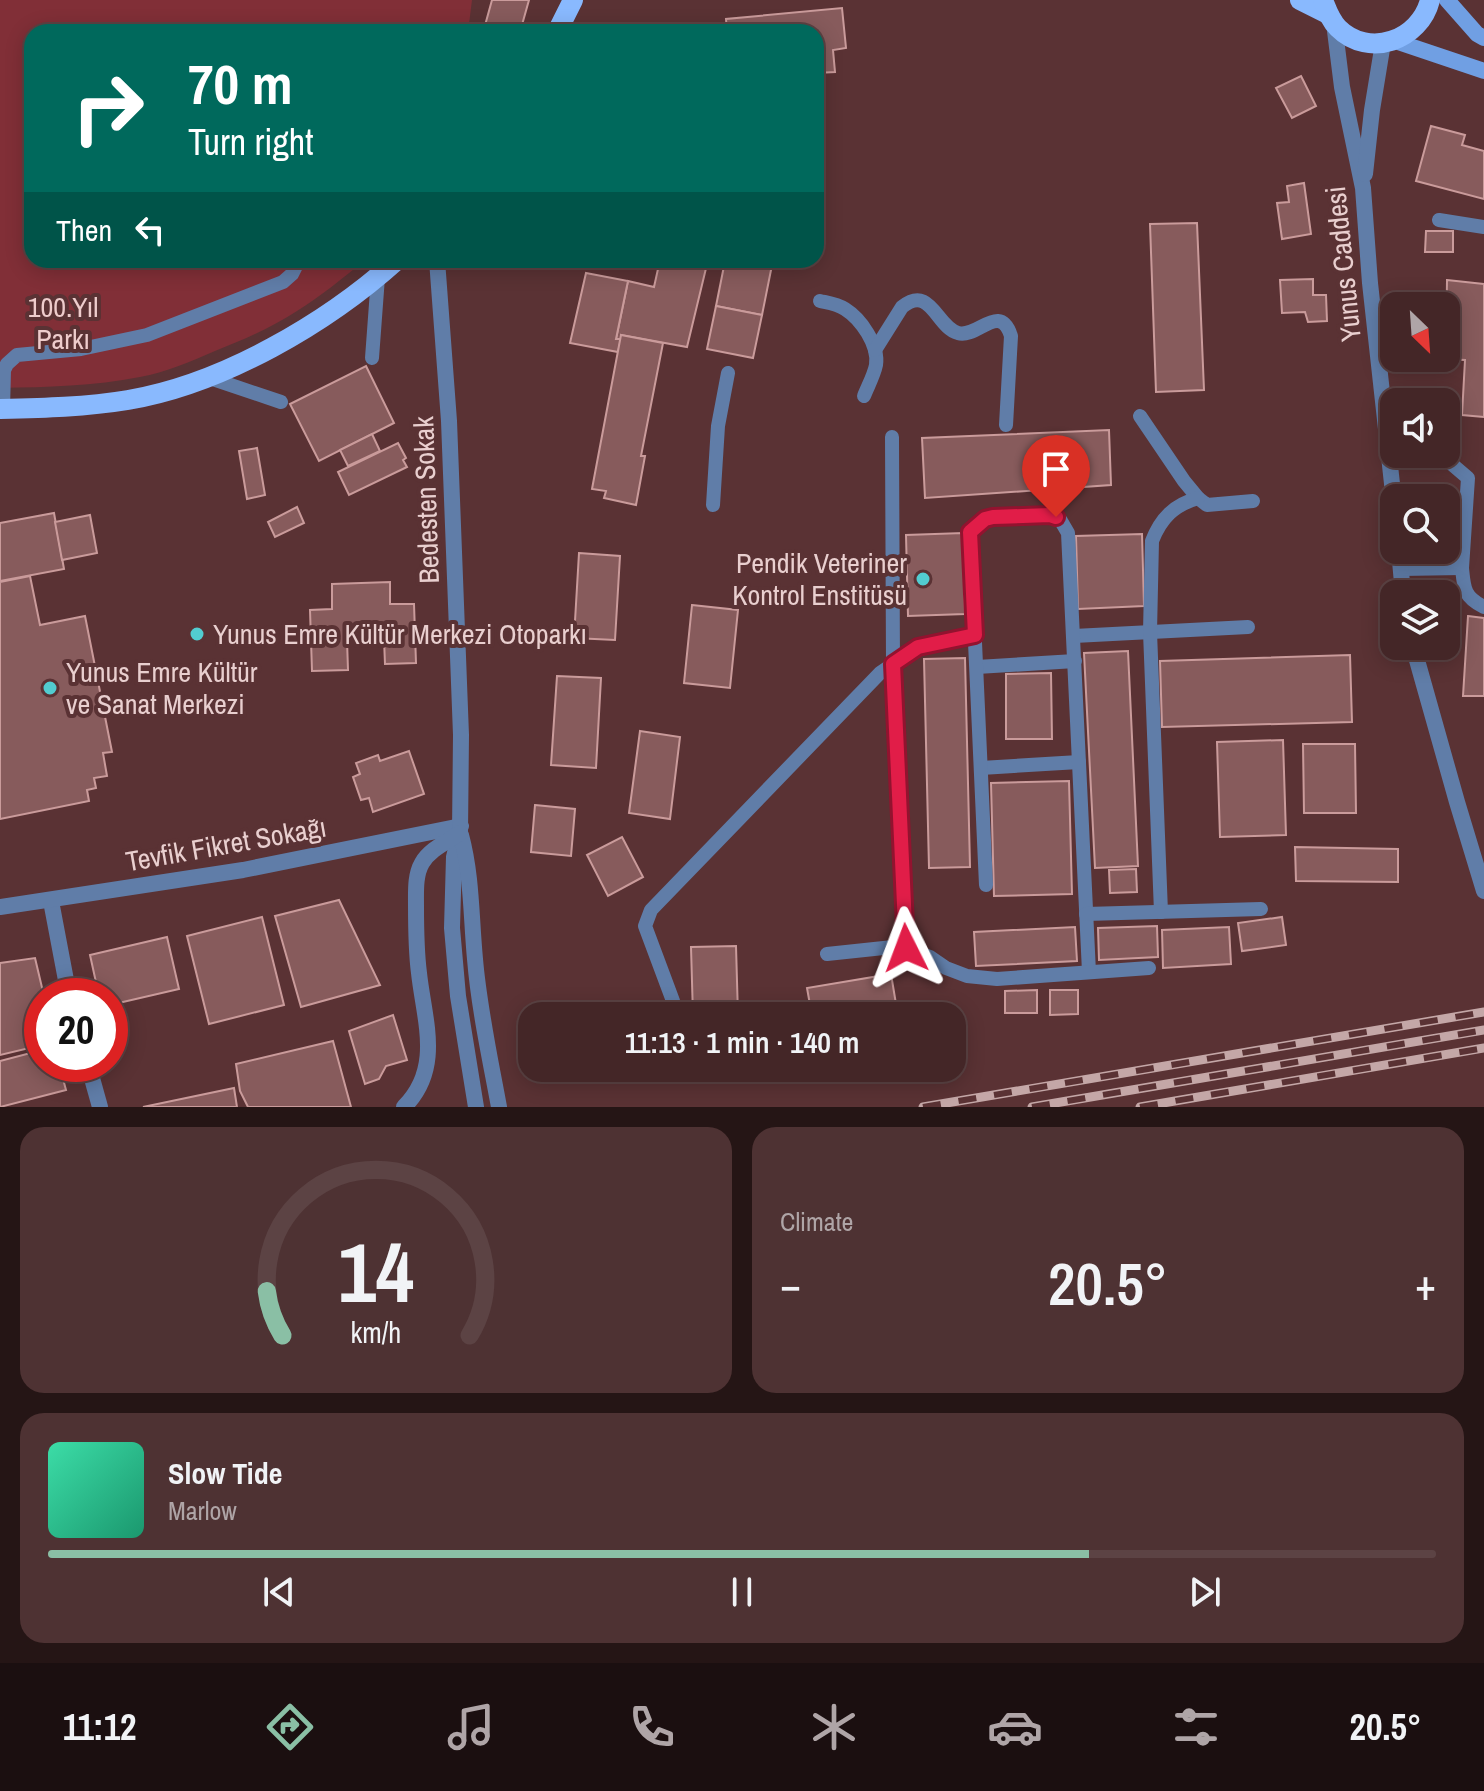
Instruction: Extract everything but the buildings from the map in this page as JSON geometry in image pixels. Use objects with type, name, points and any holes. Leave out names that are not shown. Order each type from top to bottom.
[{"type":"main road","points":[[561,24],[573,0]]},
{"type":"main road","points":[[1300,0],[1328,12],[1349,37],[1364,43],[1389,42],[1484,71]]},
{"type":"main road","points":[[1389,42],[1409,34],[1420,22],[1430,0]]},
{"type":"main road","points":[[1447,0],[1484,38]]},
{"type":"main road","points":[[2,409],[86,405],[130,400],[172,390],[207,377],[299,333],[388,268]]},
{"type":"street","name":"Yunus Caddesi","points":[[1328,12],[1363,188],[1370,283],[1385,388]]},
{"type":"street","points":[[1363,188],[1372,110],[1389,42]]},
{"type":"street","name":"Bedesten Sokak","points":[[438,268],[450,453],[461,735],[460,830],[454,857],[452,928],[454,962],[476,1107]]},
{"type":"street","points":[[1400,564],[1402,580]]},
{"type":"street","points":[[1417,660],[1484,891]]},
{"type":"street","points":[[404,1107],[422,1079],[429,1048],[416,955],[416,887],[420,866],[428,854],[460,830]]},
{"type":"street","name":"Bedesten Sokak","points":[[460,830],[471,883],[478,989],[499,1107]]},
{"type":"street","name":"Tevfik Fikret Sokağı","points":[[0,907],[243,870],[460,830]]},
{"type":"street","points":[[51,901],[66,978]]},
{"type":"street","points":[[93,1082],[100,1107]]},
{"type":"lane","points":[[1439,220],[1484,227]]},
{"type":"lane","points":[[2,409],[4,370],[17,355],[81,349],[147,335],[283,282],[295,268]]},
{"type":"lane","points":[[372,358],[378,277]]},
{"type":"lane","points":[[820,301],[850,312],[871,340],[876,364],[864,396]]},
{"type":"lane","points":[[875,350],[908,302],[928,304],[949,328],[960,334],[990,322],[1004,323],[1011,336],[1006,425]]},
{"type":"lane","points":[[713,505],[718,426],[728,373]]},
{"type":"lane","points":[[207,377],[281,402]]},
{"type":"lane","points":[[1140,416],[1198,498],[1207,505],[1253,501]]},
{"type":"lane","points":[[892,437],[893,664],[906,948]]},
{"type":"lane","points":[[1456,468],[1468,478],[1462,568],[1464,590],[1484,607]]},
{"type":"lane","points":[[1161,912],[1150,632],[1152,541],[1157,527],[1166,516],[1186,501],[1198,498]]},
{"type":"lane","points":[[986,885],[970,532],[985,519],[993,517],[1050,515],[1061,521],[1068,533],[1089,972]]},
{"type":"lane","points":[[1401,569],[1462,568]]},
{"type":"lane","points":[[1074,636],[1248,627]]},
{"type":"lane","points":[[673,1001],[645,926],[651,910],[880,673],[918,647],[975,635]]},
{"type":"lane","points":[[977,667],[1075,661]]},
{"type":"lane","points":[[981,768],[1079,762]]},
{"type":"lane","points":[[1086,914],[1261,909]]},
{"type":"lane","points":[[827,954],[906,948],[967,976],[997,979],[1149,968]]},
{"type":"green space","name":"100.Yıl Parkı","points":[[0,0],[472,0],[469,24],[24,24],[24,268],[355,268],[277,323],[178,366],[150,375],[105,382],[0,388]]},
{"type":"railway","points":[[923,1107],[1484,1012]]},
{"type":"railway","points":[[1032,1107],[1484,1030]]},
{"type":"railway","points":[[1140,1107],[1484,1048]]},
{"type":"place","name":"Pendik Veteriner Kontrol Enstitüsü","points":[[923,579]]},
{"type":"place","name":"Yunus Emre Kültür Merkezi Otoparkı","points":[[197,634]]},
{"type":"place","name":"Yunus Emre Kültür ve Sanat Merkezi","points":[[50,688]]},
{"type":"route","points":[[906,948],[893,664],[918,647],[975,635],[970,532],[977,524],[993,517],[1056,517]]}]
